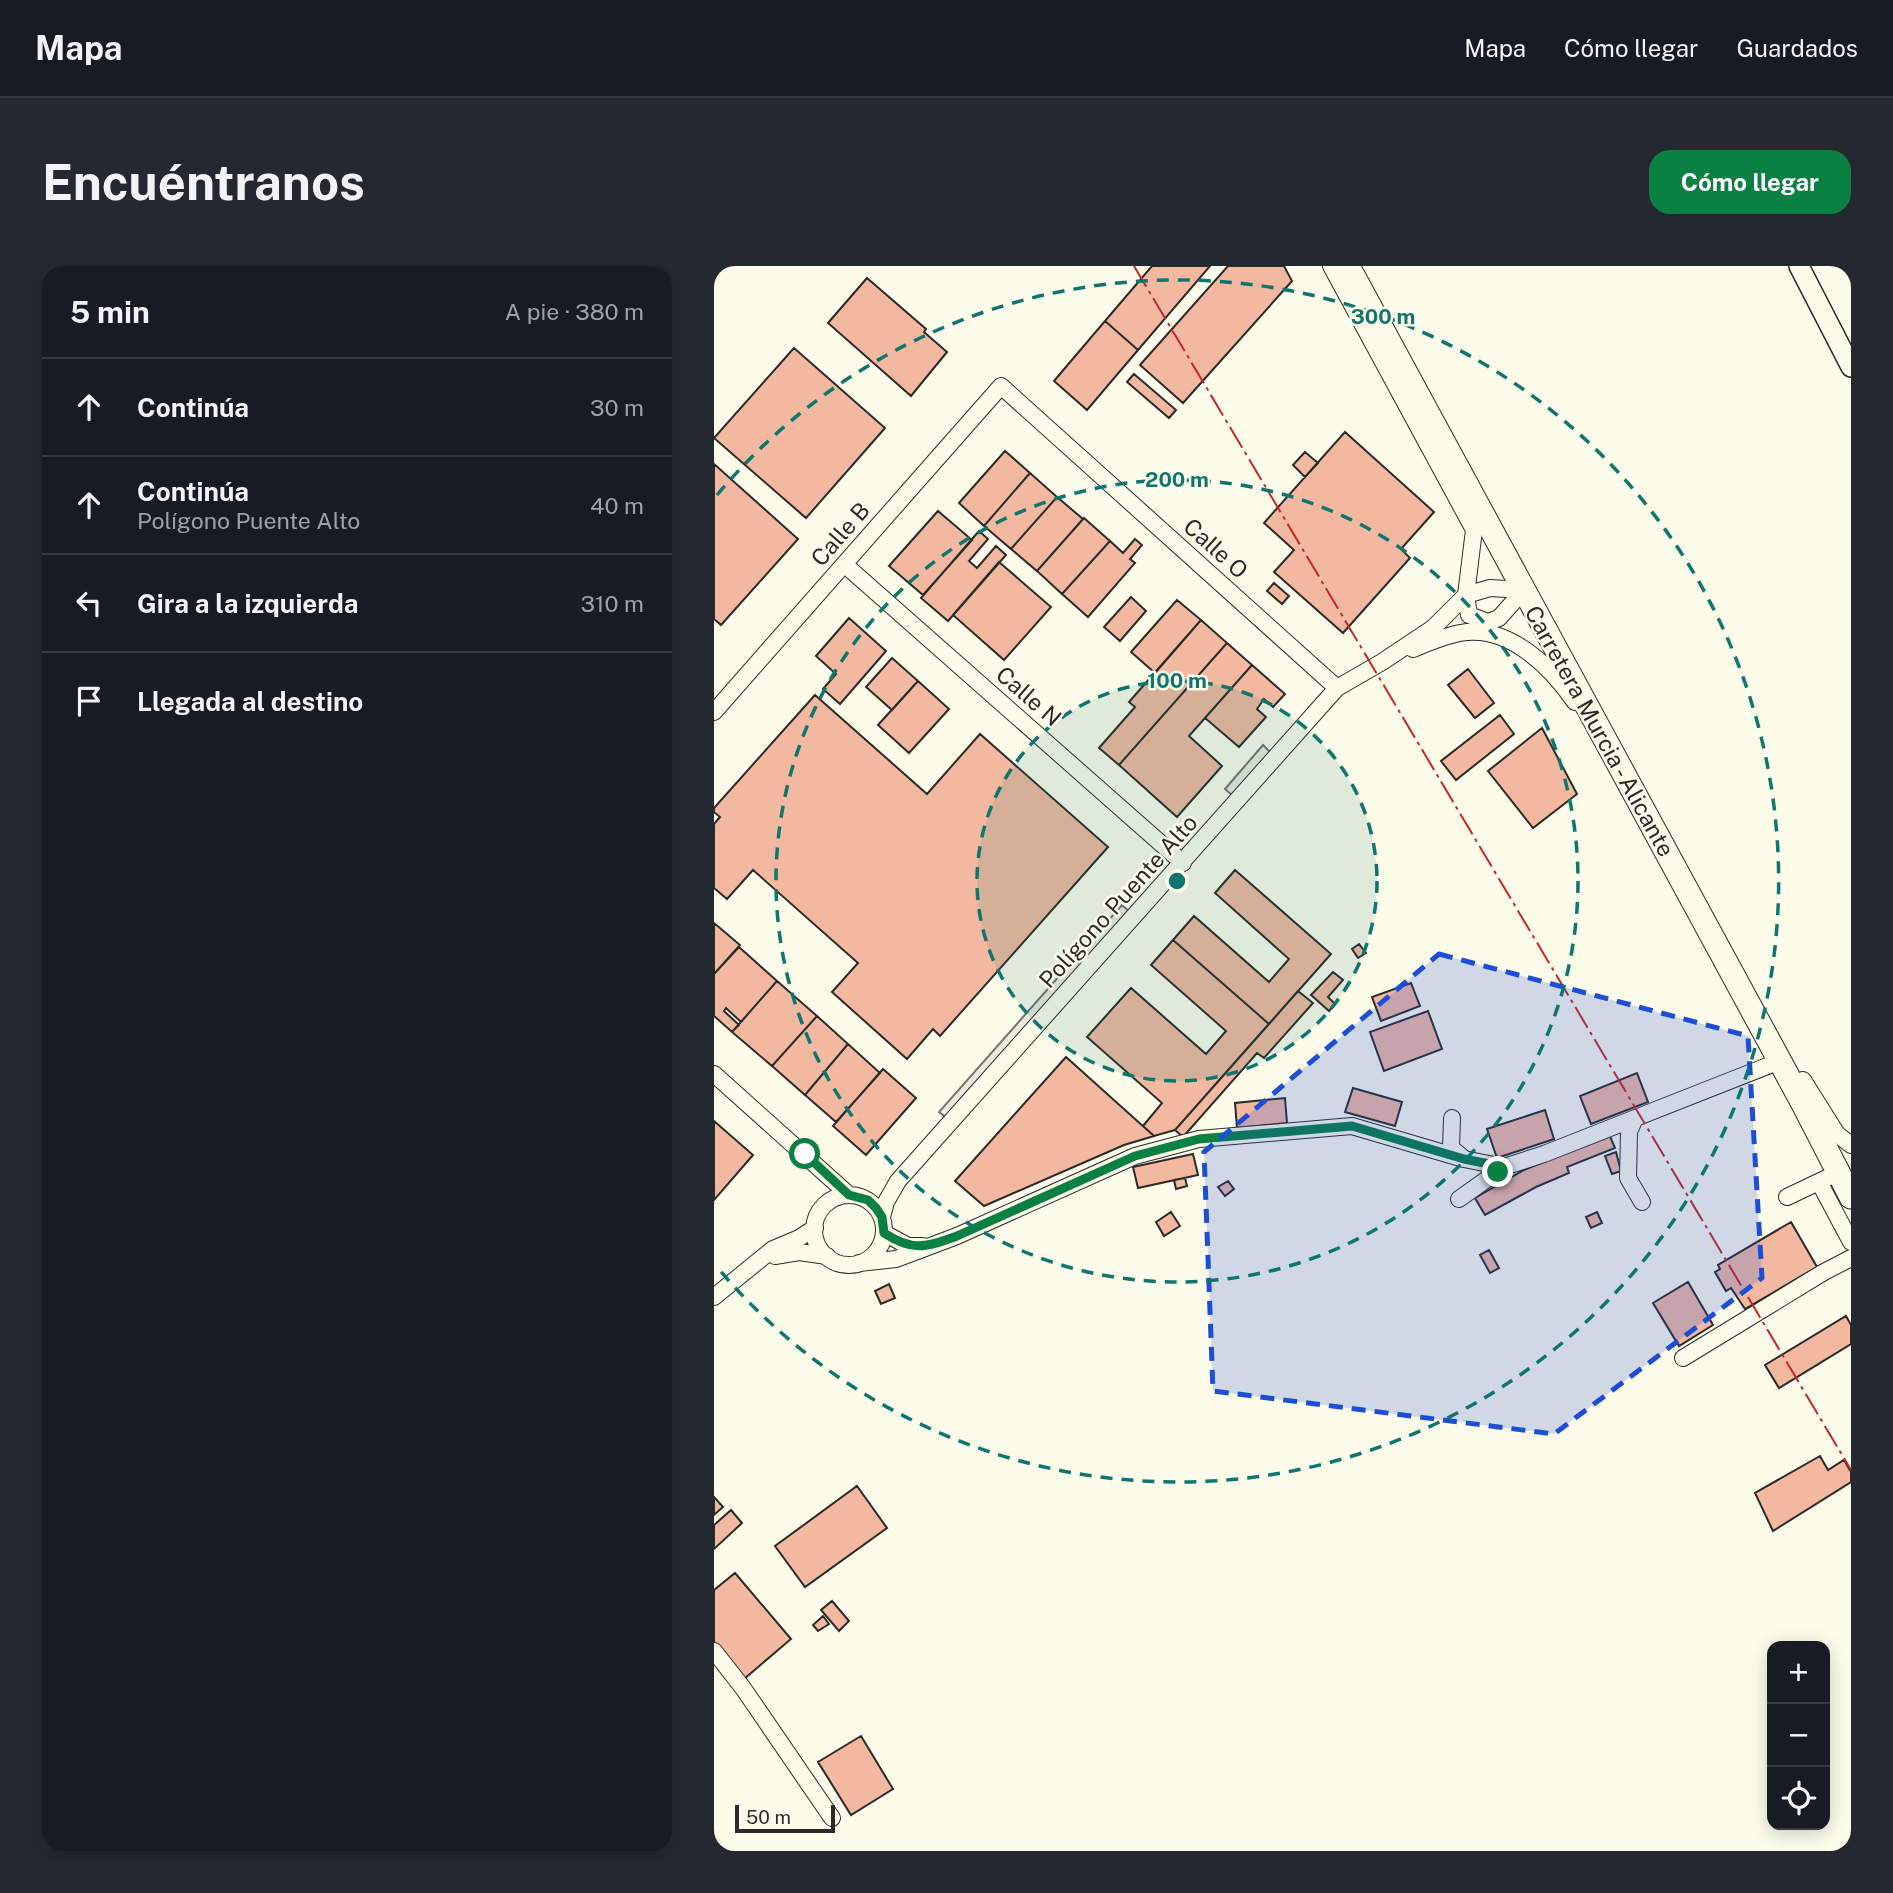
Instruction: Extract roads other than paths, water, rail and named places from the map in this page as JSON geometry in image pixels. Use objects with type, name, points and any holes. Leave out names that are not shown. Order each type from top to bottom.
[{"type":"highway","name":"Carretera Murcia - Alicante","points":[[1348,266],[1754,1012],[1841,1183]]},
{"type":"main road","points":[[1799,266],[1851,366]]},
{"type":"street","points":[[1331,266],[1474,530],[1466,594],[1469,615],[1488,622]]},
{"type":"street","name":"Calle B","points":[[714,712],[1001,386]]},
{"type":"street","name":"Calle O","points":[[1001,386],[1338,688]]},
{"type":"street","name":"Calle N","points":[[844,564],[1183,863]]},
{"type":"street","points":[[1382,662],[1433,628],[1466,594],[1490,588],[1524,590]]},
{"type":"street","points":[[1382,662],[1499,618],[1524,590]]},
{"type":"street","points":[[1462,632],[1499,636],[1532,654],[1564,687],[1614,756]]},
{"type":"street","name":"Polígono Puente Alto","points":[[859,1263],[876,1252],[886,1202],[898,1181],[1338,688],[1382,662]]},
{"type":"street","points":[[1754,1012],[1777,1034],[1811,1095],[1837,1134],[1851,1145]]},
{"type":"street","points":[[1458,1199],[1504,1167],[1780,1062]]},
{"type":"street","points":[[714,1074],[805,1154],[815,1166],[853,1196],[876,1208],[883,1225],[908,1246],[929,1246]]},
{"type":"street","points":[[1452,1118],[1451,1148],[1464,1159]]},
{"type":"street","points":[[1635,1118],[1629,1132],[1628,1178],[1642,1202]]},
{"type":"street","points":[[759,1261],[799,1252],[827,1256],[848,1265],[896,1259],[957,1236],[1135,1156],[1199,1139],[1352,1126],[1464,1159],[1504,1167]]},
{"type":"street","points":[[815,1166],[822,1189],[822,1208],[815,1228],[816,1239],[827,1256]]},
{"type":"street","name":"Polígono Puente Alto","points":[[822,1208],[830,1201],[878,1192],[898,1181]]},
{"type":"street","points":[[1787,1197],[1841,1183],[1851,1242]]},
{"type":"street","points":[[714,1297],[773,1249],[815,1228]]},
{"type":"street","points":[[1683,1358],[1851,1258]]},
{"type":"street","points":[[714,1651],[743,1688],[832,1818]]}]
